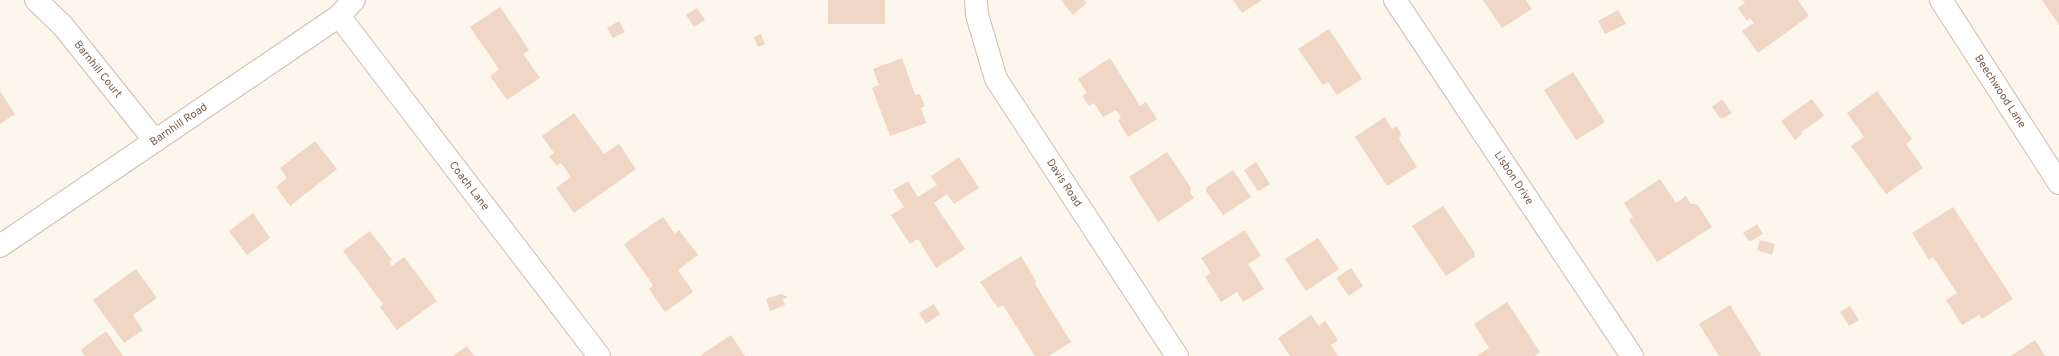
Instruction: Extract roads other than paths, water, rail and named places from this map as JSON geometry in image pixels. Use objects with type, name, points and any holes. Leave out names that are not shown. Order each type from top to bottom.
[{"type":"street","name":"Barnhill Court","points":[[36,0],[63,26],[155,141]]},
{"type":"street","name":"Barnhill Road","points":[[0,246],[340,16],[354,0]]},
{"type":"street","name":"Davis Road","points":[[976,0],[977,15],[996,79],[1177,356]]},
{"type":"street","name":"Lisbon Drive","points":[[1395,0],[1632,356]]},
{"type":"street","name":"Beechwood Lane","points":[[1941,0],[2059,183]]},
{"type":"street","name":"Coach Lane","points":[[340,16],[599,356]]}]
